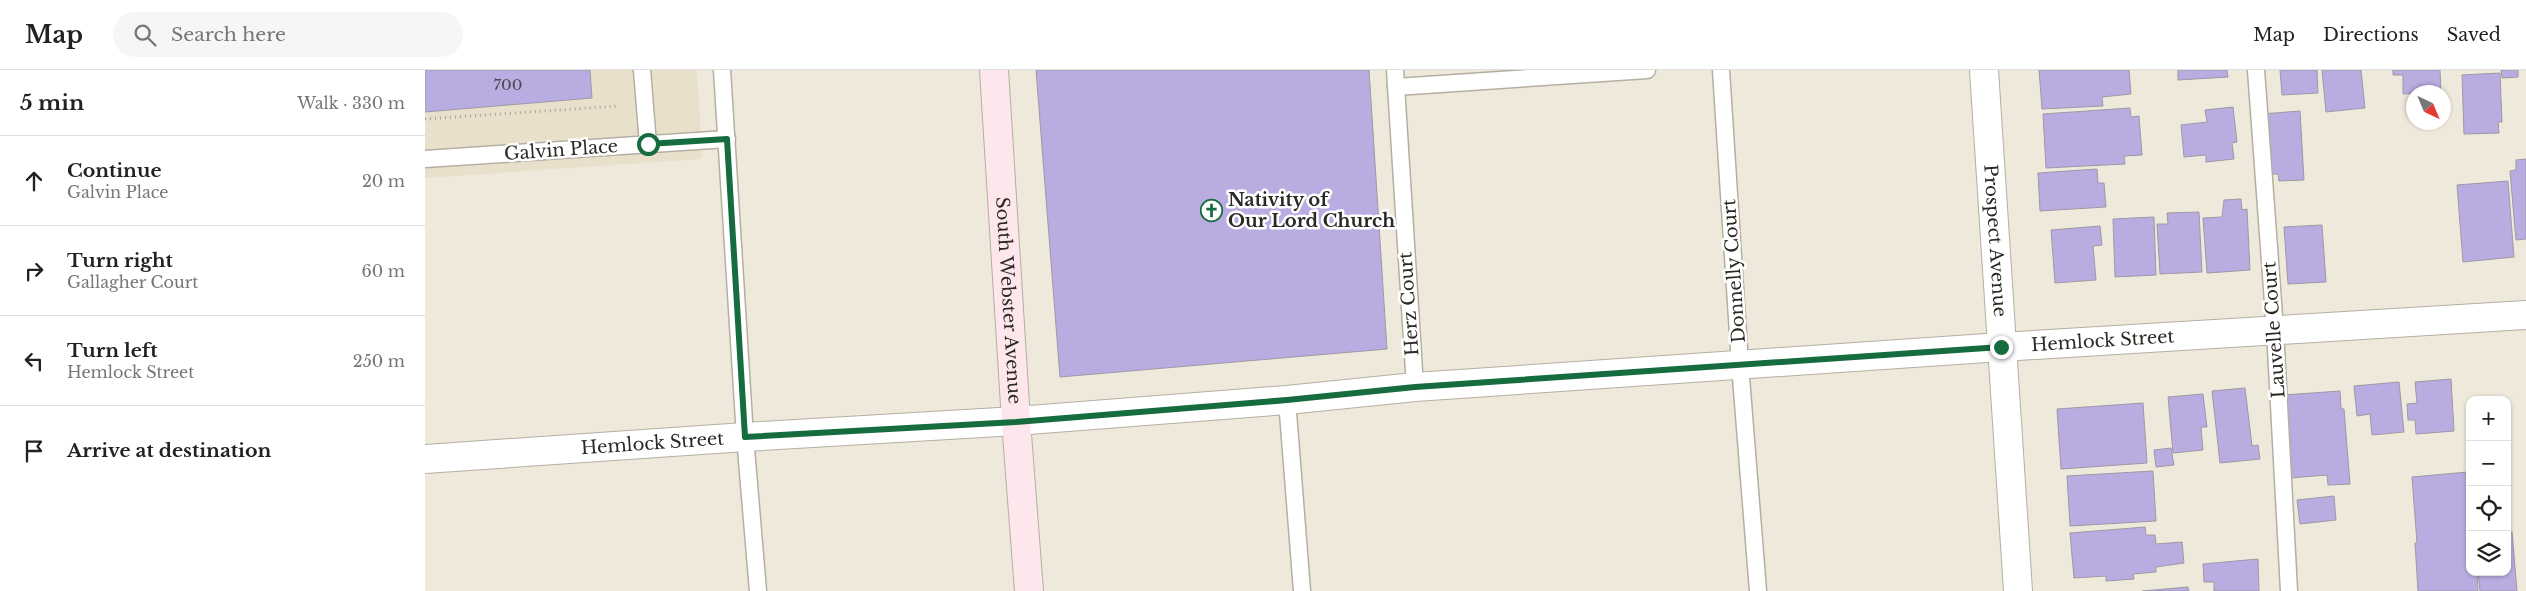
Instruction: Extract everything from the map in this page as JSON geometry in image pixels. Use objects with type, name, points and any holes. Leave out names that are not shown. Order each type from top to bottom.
[{"type":"street","name":"South Webster Avenue","points":[[994,70],[1016,422],[1029,591]]},
{"type":"street","name":"Prospect Avenue","points":[[1984,70],[2018,591]]},
{"type":"street","name":"Hemlock Street","points":[[425,459],[745,437],[1016,422],[1287,400],[1415,387],[2001,347],[2526,315]]},
{"type":"lane","points":[[642,70],[648,144]]},
{"type":"lane","points":[[722,70],[745,437],[758,591]]},
{"type":"lane","name":"Herz Court","points":[[1395,70],[1415,387]]},
{"type":"lane","points":[[1396,87],[1647,70]]},
{"type":"lane","name":"Donnelly Court","points":[[1721,70],[1740,365],[1758,591]]},
{"type":"lane","name":"Lauvelle Court","points":[[2255,70],[2275,330],[2289,591]]},
{"type":"lane","name":"Galvin Place","points":[[425,159],[727,139]]},
{"type":"lane","points":[[1287,400],[1302,591]]},
{"type":"path","points":[[425,119],[645,105]]},
{"type":"shaded area","points":[[425,70],[697,70],[702,159],[425,178]]},
{"type":"building","points":[[425,70],[590,70],[592,98],[425,112]]},
{"type":"building","name":"Nativity of Our Lord Church","points":[[1036,70],[1369,70],[1387,349],[1060,377]]},
{"type":"building","points":[[2039,70],[2129,70],[2131,94],[2102,97],[2103,106],[2042,109]]},
{"type":"building","points":[[2178,70],[2227,70],[2228,77],[2178,80]]},
{"type":"building","points":[[2280,70],[2317,70],[2318,93],[2282,95]]},
{"type":"building","points":[[2322,70],[2361,70],[2365,108],[2326,112]]},
{"type":"building","points":[[2393,70],[2440,70],[2441,85],[2406,85],[2406,94],[2403,94],[2403,75],[2393,75]]},
{"type":"building","points":[[2501,70],[2518,70],[2518,77],[2502,78]]},
{"type":"building","points":[[2500,73],[2502,122],[2498,122],[2499,133],[2464,134],[2462,75]]},
{"type":"building","points":[[2233,107],[2237,142],[2232,143],[2234,159],[2206,162],[2206,155],[2184,157],[2181,125],[2207,122],[2205,110]]},
{"type":"building","points":[[2130,108],[2131,117],[2139,116],[2142,155],[2124,156],[2125,164],[2046,168],[2043,114]]},
{"type":"building","points":[[2300,111],[2304,180],[2279,181],[2278,174],[2266,174],[2262,114]]},
{"type":"building","points":[[2526,159],[2526,239],[2516,240],[2510,171],[2516,170],[2516,160]]},
{"type":"building","points":[[2097,169],[2098,183],[2104,183],[2106,207],[2040,211],[2038,173]]},
{"type":"building","points":[[2508,181],[2514,257],[2463,262],[2457,185]]},
{"type":"building","points":[[2241,199],[2242,210],[2247,209],[2250,270],[2207,273],[2203,218],[2222,217],[2224,200]]},
{"type":"building","points":[[2199,212],[2202,272],[2160,274],[2157,224],[2168,224],[2167,213]]},
{"type":"building","points":[[2154,217],[2156,275],[2115,277],[2113,219]]},
{"type":"building","points":[[2322,225],[2326,282],[2288,284],[2284,227]]},
{"type":"building","points":[[2100,226],[2102,245],[2093,246],[2096,280],[2055,283],[2051,230]]},
{"type":"building","points":[[2451,379],[2454,431],[2416,434],[2415,420],[2408,420],[2407,404],[2417,403],[2415,382]]},
{"type":"building","points":[[2399,382],[2404,432],[2372,435],[2370,414],[2357,416],[2354,386]]},
{"type":"building","points":[[2245,388],[2252,446],[2258,445],[2260,459],[2220,463],[2212,391]]},
{"type":"building","points":[[2340,391],[2341,409],[2344,409],[2350,484],[2328,485],[2327,475],[2290,478],[2284,395]]},
{"type":"building","points":[[2203,394],[2207,427],[2201,427],[2203,450],[2173,453],[2168,397]]},
{"type":"building","points":[[2143,403],[2147,463],[2061,469],[2057,409]]},
{"type":"building","points":[[2171,448],[2174,465],[2156,467],[2154,450]]},
{"type":"building","points":[[2153,471],[2156,521],[2070,526],[2067,476]]},
{"type":"building","points":[[2466,472],[2466,576],[2477,576],[2478,591],[2418,591],[2415,543],[2417,543],[2412,477]]},
{"type":"building","points":[[2334,496],[2336,520],[2300,524],[2297,500]]},
{"type":"building","points":[[2145,527],[2146,535],[2155,535],[2156,544],[2182,542],[2184,563],[2156,567],[2156,572],[2133,574],[2134,579],[2106,581],[2106,576],[2074,578],[2070,533]]},
{"type":"building","points":[[2511,532],[2517,591],[2480,591],[2478,576],[2511,576]]},
{"type":"building","points":[[2258,559],[2259,591],[2214,591],[2214,582],[2204,582],[2203,564]]},
{"type":"building","points":[[2188,587],[2189,591],[2142,591]]},
{"type":"place","name":"Nativity of Our Lord Church","points":[[1212,210]]},
{"type":"route","points":[[648,144],[727,139],[745,437],[1016,422],[1287,400],[1415,387],[2001,347]]}]
